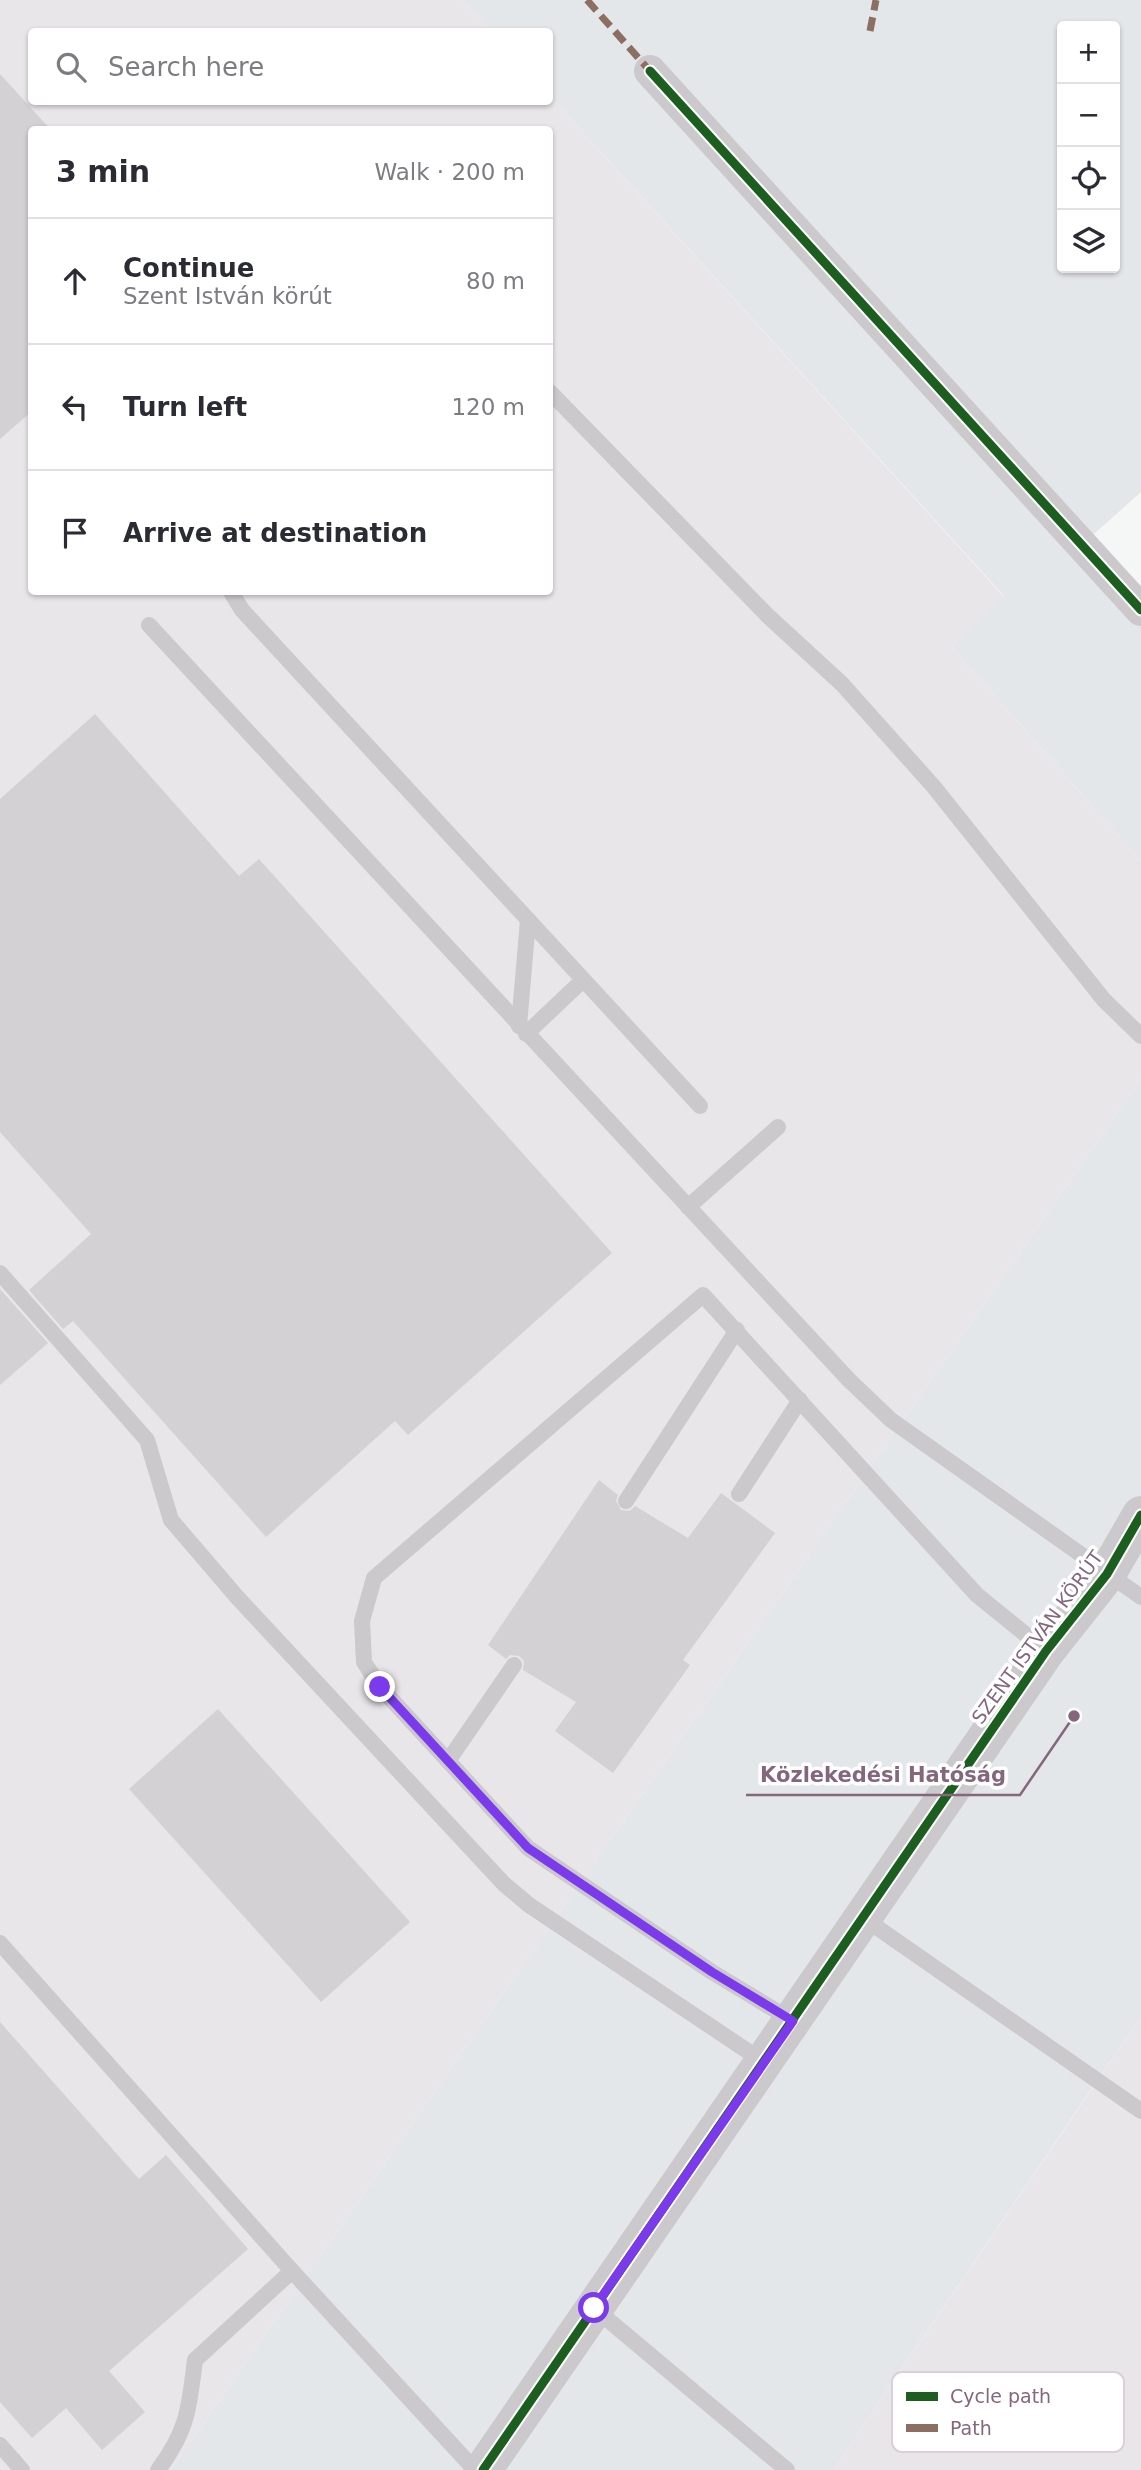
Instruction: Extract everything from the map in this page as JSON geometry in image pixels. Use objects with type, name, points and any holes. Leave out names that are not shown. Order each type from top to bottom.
[{"type":"street","points":[[650,71],[1141,610]]},
{"type":"street","name":"SZENT ISTVÁN KÖRÚT","points":[[482,2470],[1045,1651],[1107,1574],[1141,1516]]},
{"type":"lane","points":[[553,394],[768,616],[842,684],[934,787],[1104,1000],[1141,1037]]},
{"type":"lane","points":[[233,595],[242,610],[700,1106]]},
{"type":"lane","points":[[149,625],[522,1030],[891,1420],[1141,1597]]},
{"type":"lane","points":[[522,1030],[528,920]]},
{"type":"lane","points":[[522,1030],[583,980]]},
{"type":"lane","points":[[688,1207],[778,1127]]},
{"type":"lane","points":[[0,1273],[147,1440],[171,1520],[237,1597],[504,1884],[529,1905],[764,2062]]},
{"type":"lane","points":[[793,2021],[712,1972],[528,1848],[380,1687],[364,1662],[362,1620],[374,1578],[703,1295],[977,1595],[1045,1651]]},
{"type":"lane","points":[[626,1501],[737,1330]]},
{"type":"lane","points":[[739,1494],[800,1400]]},
{"type":"lane","points":[[448,1760],[514,1665]]},
{"type":"lane","points":[[862,1917],[1141,2111]]},
{"type":"lane","points":[[0,1943],[292,2271],[475,2470]]},
{"type":"lane","points":[[158,2470],[177,2444],[188,2415],[195,2360],[292,2271]]},
{"type":"lane","points":[[594,2308],[788,2470]]},
{"type":"lane","points":[[0,2445],[22,2470]]},
{"type":"shaded area","points":[[0,0],[462,0],[488,28],[28,28],[28,105],[553,105],[553,99],[1004,597],[952,647],[1141,861],[1141,1079],[171,2470],[0,2470]]},
{"type":"shaded area","points":[[462,0],[1141,0],[1141,492],[1076,550],[1141,621],[1141,861],[952,647],[1004,596],[553,99],[553,28],[488,28]]},
{"type":"shaded area","points":[[1141,1079],[1141,2016],[899,2372],[892,2372],[892,2383],[833,2470],[171,2470]]},
{"type":"shaded area","points":[[1141,2016],[1141,2470],[833,2470],[892,2383],[892,2452],[1124,2452],[1124,2372],[900,2372]]},
{"type":"building","points":[[0,74],[47,126],[28,126],[28,414],[0,439]]},
{"type":"building","points":[[95,714],[239,876],[259,859],[612,1253],[408,1435],[395,1421],[266,1537],[73,1321],[63,1329],[29,1290],[91,1234],[0,1132],[0,799]]},
{"type":"building","points":[[0,1289],[48,1343],[0,1385]]},
{"type":"building","points":[[599,1480],[618,1495],[616,1501],[621,1510],[630,1511],[635,1506],[688,1538],[721,1493],[775,1533],[683,1660],[690,1665],[613,1773],[555,1731],[576,1702],[523,1670],[524,1661],[519,1656],[510,1655],[506,1659],[488,1645]]},
{"type":"building","points":[[218,1709],[410,1922],[321,2002],[129,1789]]},
{"type":"building","points":[[0,2022],[139,2179],[166,2155],[248,2249],[109,2371],[145,2412],[102,2450],[66,2408],[32,2438],[0,2402]]},
{"type":"marked path","points":[[587,0],[650,71]]},
{"type":"marked path","points":[[870,31],[876,0]]},
{"type":"cycle path","points":[[650,71],[1141,610]]},
{"type":"cycle path","points":[[483,2470],[1046,1651],[1107,1574],[1141,1515]]},
{"type":"place","name":"Közlekedési Hatóság","points":[[1074,1716]]},
{"type":"route","points":[[380,1687],[528,1848],[712,1972],[793,2021],[594,2308]]}]
